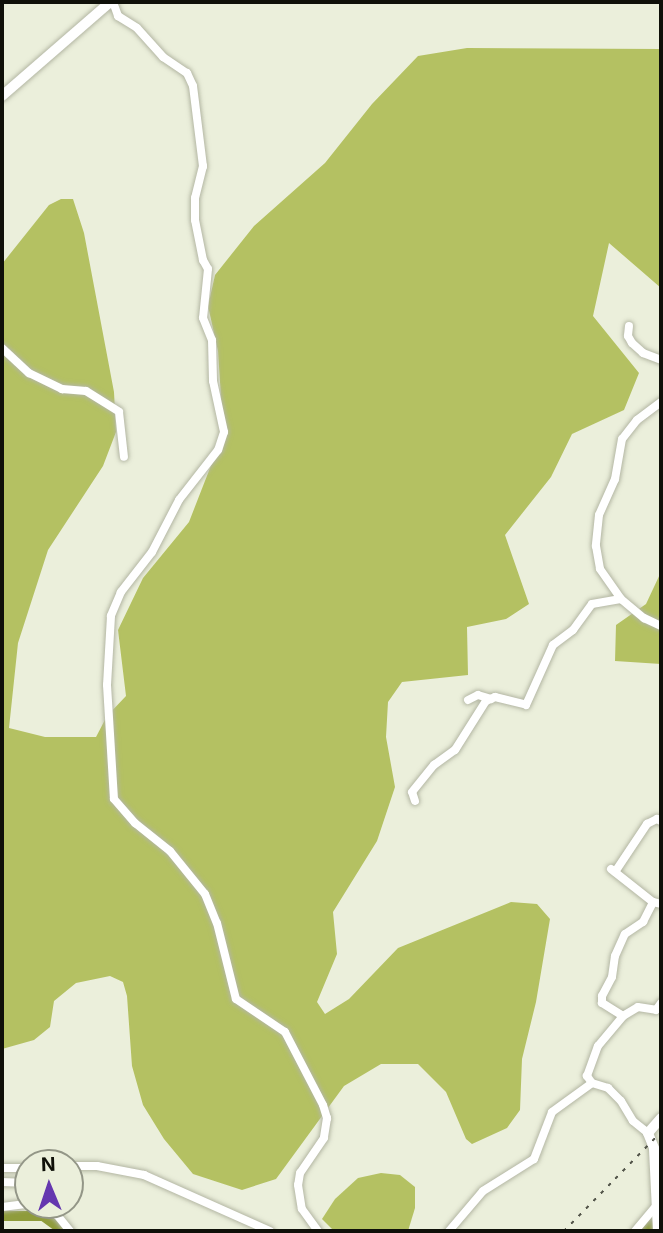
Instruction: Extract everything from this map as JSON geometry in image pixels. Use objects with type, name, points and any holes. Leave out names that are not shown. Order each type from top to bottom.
[{"type":"main road","points":[[2,96],[111,2]]},
{"type":"main road","points":[[658,1227],[658,1149],[648,1133],[661,1118]]},
{"type":"street","points":[[111,2],[118,16],[137,28],[163,57],[187,73],[193,86],[203,166],[195,198],[195,220],[203,260],[208,269],[202,311],[212,341],[213,381],[225,432],[218,450],[179,499],[152,552],[121,592],[111,615],[107,685],[114,799],[135,822],[170,851],[205,894],[217,923],[236,999],[247,1009],[285,1032],[323,1105],[327,1118],[324,1138],[300,1173],[298,1185],[302,1209],[318,1231]]},
{"type":"street","points":[[629,326],[628,336],[632,343],[643,353],[661,360]]},
{"type":"street","points":[[2,348],[29,373],[62,389],[86,391],[119,412],[124,457]]},
{"type":"street","points":[[661,402],[637,420],[622,439],[615,479],[599,515],[596,546],[600,569],[621,600],[644,618],[661,626]]},
{"type":"street","points":[[468,700],[478,695],[526,705],[553,645],[573,630],[592,604],[600,600],[621,600]]},
{"type":"street","points":[[415,801],[412,792],[435,765],[455,750],[491,699]]},
{"type":"street","points":[[623,1016],[602,1003],[602,996],[612,978],[615,956],[625,934],[643,922],[657,903],[613,870],[647,824],[657,819],[661,821]]},
{"type":"street","points":[[648,1133],[633,1121],[621,1101],[608,1088],[592,1083],[587,1076],[598,1046],[623,1016],[638,1007],[656,1010],[661,1003]]},
{"type":"street","points":[[449,1231],[483,1191],[534,1159],[542,1135],[557,1107],[592,1083]]},
{"type":"street","points":[[84,1166],[144,1175],[270,1231]]},
{"type":"street","points":[[635,1231],[657,1207]]},
{"type":"green space","points":[[467,48],[661,49],[661,288],[609,243],[593,316],[639,373],[624,410],[572,434],[551,477],[505,535],[529,604],[506,619],[467,627],[468,675],[402,682],[388,702],[386,737],[395,787],[377,841],[333,912],[337,954],[317,1002],[325,1014],[349,999],[398,948],[511,902],[537,904],[550,919],[536,1002],[522,1059],[520,1110],[507,1128],[472,1144],[466,1139],[446,1092],[418,1064],[381,1064],[344,1086],[276,1179],[242,1190],[193,1174],[164,1139],[143,1105],[132,1066],[127,996],[123,982],[110,976],[76,983],[54,1001],[50,1027],[34,1040],[2,1049],[2,264],[49,205],[61,199],[73,199],[84,233],[114,392],[116,432],[103,466],[48,550],[18,643],[9,728],[45,737],[96,737],[107,716],[126,696],[118,630],[143,578],[189,522],[217,450],[222,413],[218,351],[208,306],[215,275],[254,226],[325,163],[372,104],[418,56]]},
{"type":"green space","points":[[661,572],[661,664],[615,661],[616,625],[646,604]]},
{"type":"green space","points":[[381,1173],[400,1175],[415,1187],[415,1208],[408,1231],[334,1231],[322,1219],[335,1199],[358,1178]]},
{"type":"waterway","points":[[646,1231],[661,1215]]},
{"type":"waterway","points":[[2,1216],[43,1216],[64,1231]]},
{"type":"railway","points":[[564,1231],[661,1132]]}]
